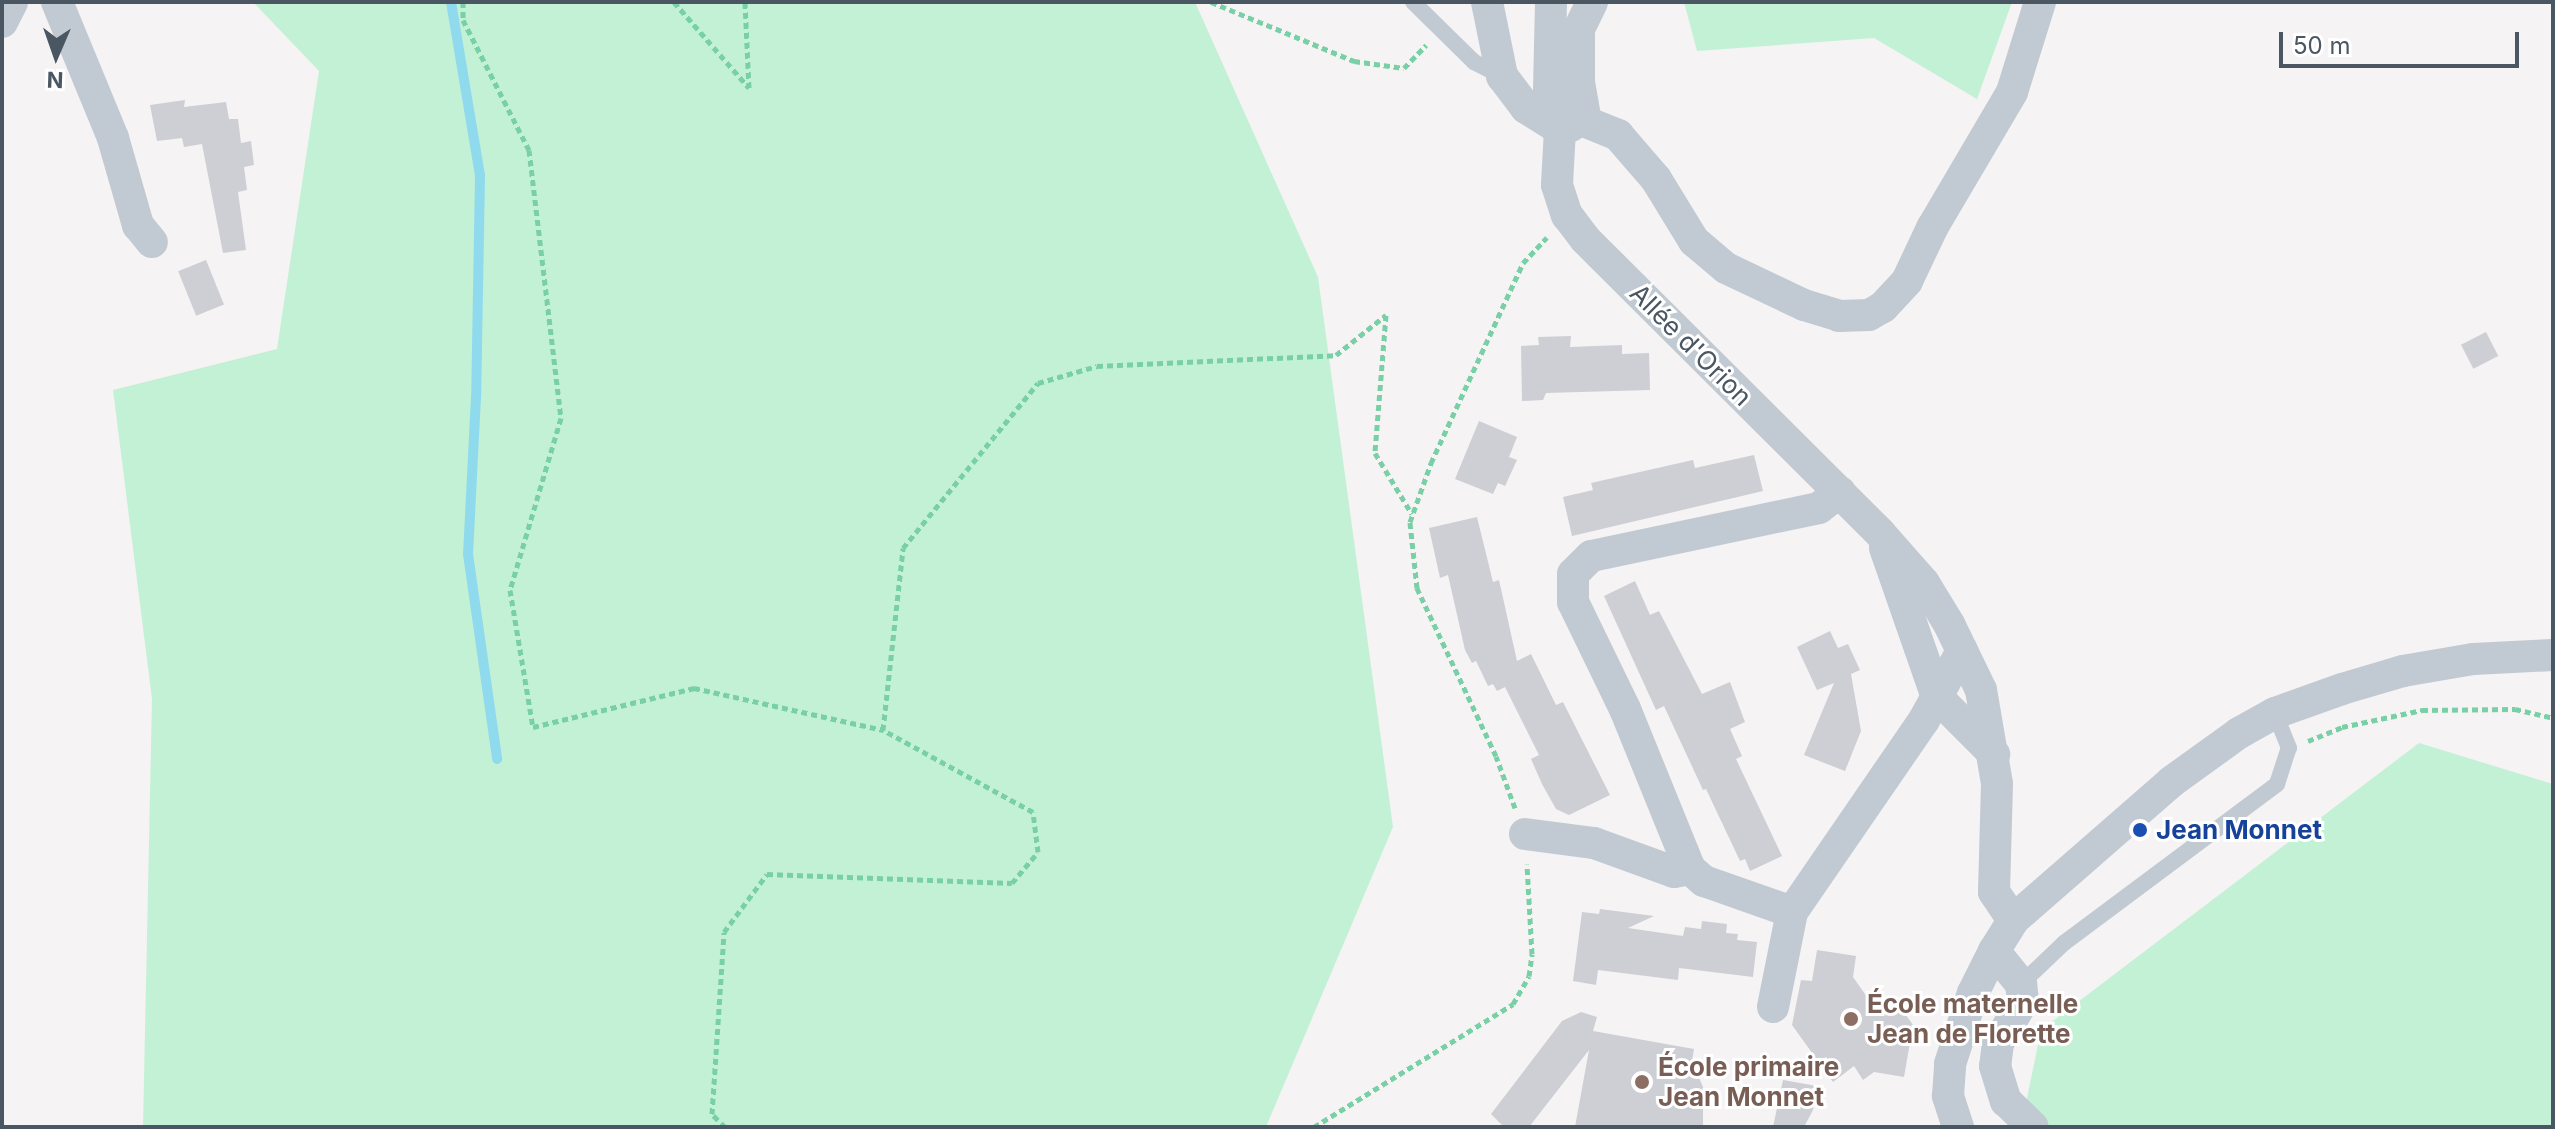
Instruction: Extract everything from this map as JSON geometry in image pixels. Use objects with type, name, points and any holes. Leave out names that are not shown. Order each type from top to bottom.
[{"type":"street","points":[[2,22],[12,2]]},
{"type":"street","points":[[57,2],[113,138],[138,225],[152,242]]},
{"type":"street","points":[[1487,2],[1502,76],[1526,108],[1573,125],[1618,135],[1656,179],[1694,241],[1726,268],[1804,305],[1839,316],[1869,315],[1883,307],[1907,281],[1939,216],[2012,92],[2040,2]]},
{"type":"street","points":[[1551,2],[1549,91],[1573,125]]},
{"type":"street","points":[[1573,125],[1579,84],[1579,29],[1592,2]]},
{"type":"street","name":"Allée d'Orion","points":[[1573,125],[1557,185],[1567,215],[1585,239],[1880,533],[1924,583],[1962,651],[1981,690],[1994,754],[1997,784],[1994,892],[2013,920]]},
{"type":"street","points":[[1792,912],[1704,881],[1690,869],[1625,709],[1573,602],[1573,574],[1591,556],[1819,508],[1840,492]]},
{"type":"street","name":"Allée d'Orion","points":[[1880,533],[1937,697],[1994,754]]},
{"type":"street","points":[[1773,1007],[1792,912],[1937,697],[1962,651]]},
{"type":"street","points":[[1958,1127],[1948,1096],[1950,1064],[1973,993],[2013,920],[2171,782],[2239,733],[2275,713],[2403,671],[2473,659],[2553,655]]},
{"type":"street","points":[[1525,834],[1594,843],[1674,872],[1690,869]]},
{"type":"street","points":[[1994,951],[2021,984],[2023,1001],[1998,1043],[1995,1066],[2006,1101],[2033,1127]]},
{"type":"lane","points":[[1413,2],[1474,62],[1502,76]]},
{"type":"lane","points":[[2021,984],[2064,943],[2277,784],[2289,748],[2275,713]]},
{"type":"path","points":[[463,2],[463,20],[529,150],[561,418],[510,590],[533,727],[694,688],[883,730],[1033,812],[1038,852],[1012,883],[767,874],[724,932],[712,1114],[725,1127]]},
{"type":"path","points":[[674,2],[749,88],[745,2]]},
{"type":"path","points":[[1211,2],[1354,61],[1404,68],[1441,31]]},
{"type":"path","points":[[1314,1127],[1513,1004],[1529,976],[1532,954],[1525,834],[1496,756],[1417,588],[1411,550],[1412,514],[1431,463],[1523,263],[1567,215]]},
{"type":"path","points":[[883,730],[903,548],[1038,383],[1097,366],[1336,355],[1386,315],[1375,453],[1412,514]]},
{"type":"path","points":[[2289,748],[2342,727],[2422,710],[2515,709],[2553,718]]},
{"type":"green space","points":[[253,2],[1195,2],[1318,277],[1393,827],[1266,1127],[143,1127],[152,699],[113,390],[277,349],[319,71]]},
{"type":"green space","points":[[1684,2],[2012,2],[1977,99],[1874,38],[1697,51]]},
{"type":"green space","points":[[2419,743],[2553,784],[2553,1127],[2021,1127],[2041,1030]]},
{"type":"building","points":[[185,100],[184,107],[226,102],[229,119],[238,119],[241,143],[251,141],[254,165],[244,167],[247,190],[238,192],[246,250],[223,253],[202,144],[184,147],[182,138],[157,141],[150,105]]},
{"type":"building","points":[[206,260],[224,305],[196,316],[178,271]]},
{"type":"building","points":[[2486,332],[2498,356],[2473,369],[2461,345]]},
{"type":"building","points":[[1571,336],[1570,347],[1622,345],[1622,354],[1649,353],[1650,390],[1546,393],[1543,400],[1522,401],[1521,346],[1539,345],[1538,337]]},
{"type":"building","points":[[1479,421],[1517,437],[1509,457],[1517,460],[1505,486],[1498,483],[1493,494],[1455,479]]},
{"type":"building","points":[[1754,455],[1763,491],[1572,536],[1563,497],[1593,490],[1591,483],[1693,460],[1695,468]]},
{"type":"building","points":[[1477,517],[1493,582],[1499,580],[1517,661],[1531,654],[1556,705],[1563,702],[1610,795],[1569,815],[1556,809],[1542,784],[1531,759],[1539,755],[1505,687],[1497,691],[1493,684],[1488,686],[1476,661],[1472,663],[1465,650],[1448,575],[1440,578],[1429,528]]},
{"type":"building","points":[[1635,581],[1650,615],[1659,611],[1702,694],[1730,682],[1745,722],[1730,729],[1742,756],[1736,759],[1782,856],[1750,871],[1745,859],[1740,861],[1664,706],[1656,710],[1604,596]]},
{"type":"building","points":[[1830,631],[1838,648],[1848,644],[1860,670],[1851,674],[1861,731],[1845,771],[1804,755],[1834,683],[1817,690],[1797,647]]},
{"type":"building","points":[[1600,909],[1654,916],[1628,928],[1683,936],[1685,927],[1701,929],[1702,921],[1727,924],[1726,933],[1738,934],[1737,940],[1757,942],[1753,977],[1679,968],[1678,980],[1598,970],[1596,985],[1573,981],[1582,912],[1599,914]]},
{"type":"building","name":"École maternelle Jean de Florette","points":[[1817,950],[1856,956],[1853,977],[1879,1014],[1896,1001],[1913,1025],[1904,1077],[1874,1072],[1863,1080],[1854,1066],[1833,1082],[1792,1025],[1801,980],[1812,981]]},
{"type":"building","name":"École primaire Jean Monnet","points":[[1581,1012],[1597,1017],[1593,1031],[1694,1049],[1692,1061],[1703,1087],[1703,1127],[1575,1127],[1589,1050],[1529,1127],[1504,1127],[1491,1114],[1562,1021]]},
{"type":"building","points":[[1783,1080],[1817,1086],[1813,1110],[1804,1127],[1773,1127]]},
{"type":"waterway","points":[[451,2],[480,176],[476,397],[468,554],[497,759]]},
{"type":"place","name":"Jean Monnet","points":[[2140,830]]},
{"type":"place","name":"École maternelle Jean de Florette","points":[[1851,1019]]},
{"type":"place","name":"École primaire Jean Monnet","points":[[1642,1082]]}]
